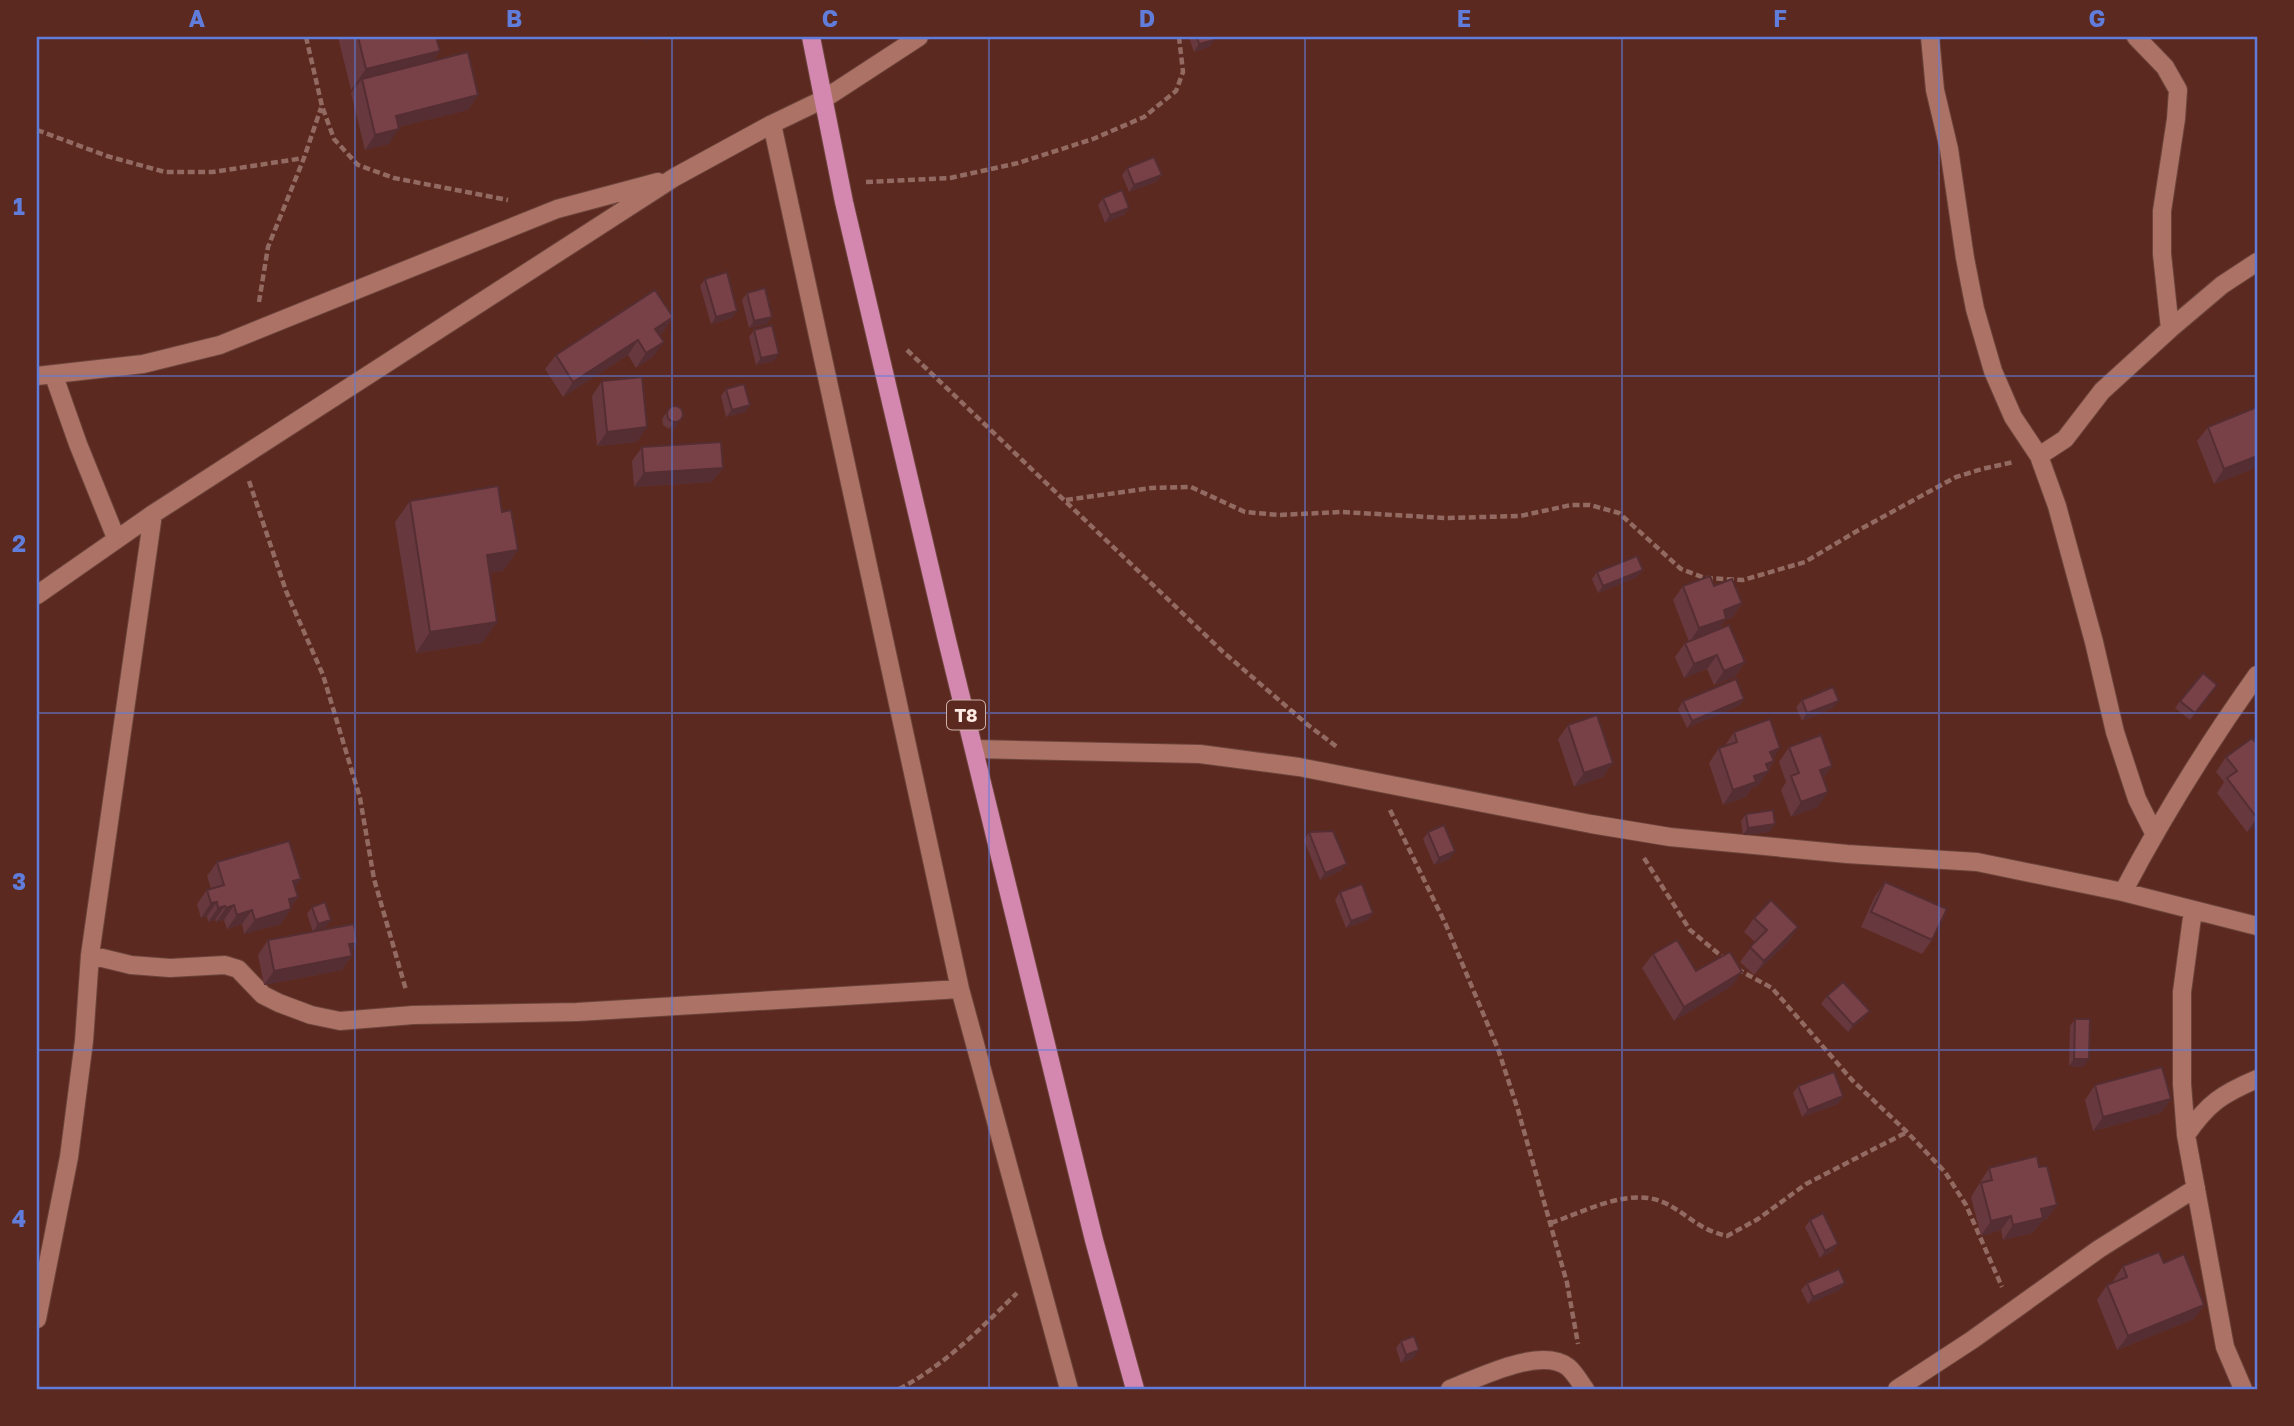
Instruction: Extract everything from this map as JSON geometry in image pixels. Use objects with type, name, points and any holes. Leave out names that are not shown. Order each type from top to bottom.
[{"type":"main road","name":"T8","points":[[811,37],[871,316],[1088,1213],[1135,1389]]},
{"type":"street","points":[[37,594],[116,538],[675,177],[824,99],[919,37]]},
{"type":"street","points":[[1930,37],[1935,90],[1949,149],[1975,309],[1993,371],[2014,417],[2039,456],[2060,517],[2115,732],[2137,799],[2154,833]]},
{"type":"street","points":[[2136,37],[2165,66],[2178,90],[2162,211],[2162,254],[2170,329]]},
{"type":"street","points":[[772,124],[960,989],[1069,1389]]},
{"type":"street","points":[[116,538],[78,444],[42,372],[143,365],[220,345],[557,209],[675,177]]},
{"type":"street","points":[[2039,456],[2065,439],[2102,391],[2170,329],[2222,285],[2257,262]]},
{"type":"street","points":[[37,1320],[69,1157],[84,1041],[90,955],[153,514]]},
{"type":"street","points":[[2123,892],[2187,777],[2257,675]]},
{"type":"street","points":[[975,749],[1200,754],[1299,767],[1670,837],[1764,847],[1977,862],[2123,892],[2257,926]]},
{"type":"street","points":[[2193,910],[2182,992],[2182,1084],[2186,1135],[2225,1347],[2243,1389]]},
{"type":"street","points":[[90,955],[131,965],[170,968],[225,965],[238,969],[263,995],[279,1003],[311,1015],[340,1021],[413,1015],[577,1012],[960,989]]},
{"type":"street","points":[[2186,1135],[2200,1114],[2214,1102],[2226,1093],[2257,1080]]},
{"type":"street","points":[[1897,1389],[2099,1250],[2196,1188]]},
{"type":"street","points":[[1450,1389],[1513,1365],[1547,1359],[1567,1366],[1585,1389]]},
{"type":"path","points":[[306,37],[322,106],[334,139],[358,164],[394,178],[557,209]]},
{"type":"path","points":[[841,183],[950,178],[1018,163],[1093,139],[1143,117],[1176,91],[1183,72],[1179,37]]},
{"type":"path","points":[[255,331],[268,247],[322,106]]},
{"type":"path","points":[[37,131],[107,156],[165,172],[213,172],[304,158]]},
{"type":"path","points":[[871,316],[1222,651],[1346,754]]},
{"type":"path","points":[[1066,500],[1151,488],[1191,487],[1245,512],[1279,515],[1342,512],[1446,518],[1520,516],[1571,505],[1590,505],[1619,513],[1681,569],[1705,578],[1743,580],[1805,562],[1956,477],[2039,456]]},
{"type":"path","points":[[241,457],[286,591],[323,676],[360,798],[374,879],[413,1015]]},
{"type":"path","points":[[1378,784],[1446,925],[1498,1049],[1551,1223],[1567,1283],[1579,1350]]},
{"type":"path","points":[[1628,830],[1690,930],[1737,969],[1772,988],[1852,1080],[1908,1132],[1945,1172],[1966,1205],[2012,1311]]},
{"type":"path","points":[[1551,1223],[1613,1202],[1638,1198],[1663,1202],[1709,1232],[1727,1236],[1758,1219],[1805,1184],[1908,1132]]},
{"type":"path","points":[[899,1389],[928,1373],[961,1348],[1037,1273]]},
{"type":"building","points":[[358,37],[436,37],[440,51],[366,69]]},
{"type":"building","points":[[1197,37],[1213,37],[1214,40],[1199,44]]},
{"type":"building","points":[[468,52],[478,95],[396,116],[399,129],[375,135],[362,79]]},
{"type":"building","points":[[1154,157],[1162,175],[1134,185],[1127,168]]},
{"type":"building","points":[[1122,190],[1129,208],[1110,215],[1103,198]]},
{"type":"building","points":[[727,272],[737,311],[716,317],[705,279]]},
{"type":"building","points":[[765,288],[772,317],[754,321],[747,293]]},
{"type":"building","points":[[655,290],[673,317],[655,329],[664,342],[646,353],[638,340],[573,382],[556,355]]},
{"type":"building","points":[[772,325],[779,354],[761,358],[754,330]]},
{"type":"building","points":[[642,377],[647,427],[607,432],[602,381]]},
{"type":"building","points":[[744,384],[750,405],[732,410],[726,389]]},
{"type":"building","points":[[675,406],[681,408],[681,420],[675,422],[669,420],[667,414],[669,408]]},
{"type":"building","points":[[2257,407],[2257,456],[2224,469],[2208,427]]},
{"type":"building","points":[[721,442],[723,468],[644,473],[642,447]]},
{"type":"building","points":[[498,486],[502,512],[511,510],[518,550],[487,555],[497,622],[430,632],[410,501]]},
{"type":"building","points":[[1637,556],[1643,570],[1603,586],[1597,572]]},
{"type":"building","points":[[1710,576],[1714,586],[1732,579],[1742,603],[1724,610],[1726,619],[1699,628],[1683,586]]},
{"type":"building","points":[[1729,625],[1745,662],[1724,671],[1717,655],[1694,664],[1685,643]]},
{"type":"building","points":[[2203,673],[2217,685],[2195,713],[2180,701]]},
{"type":"building","points":[[1736,679],[1744,699],[1692,721],[1683,701]]},
{"type":"building","points":[[1833,687],[1839,701],[1807,713],[1802,700]]},
{"type":"building","points":[[1597,715],[1613,763],[1584,773],[1568,725]]},
{"type":"building","points":[[1770,719],[1780,748],[1770,752],[1774,761],[1766,764],[1769,771],[1754,776],[1756,782],[1733,790],[1719,748],[1737,742],[1734,732]]},
{"type":"building","points":[[1821,735],[1832,766],[1820,770],[1828,792],[1801,802],[1791,776],[1799,773],[1789,747]]},
{"type":"building","points":[[2252,738],[2257,744],[2257,818],[2227,778],[2237,771],[2226,757]]},
{"type":"building","points":[[1773,810],[1775,824],[1748,828],[1746,814]]},
{"type":"building","points":[[1444,825],[1455,851],[1439,858],[1428,832]]},
{"type":"building","points":[[1333,831],[1347,864],[1325,873],[1309,832]]},
{"type":"building","points":[[289,841],[301,879],[293,881],[298,897],[289,899],[291,909],[255,920],[252,910],[237,915],[234,905],[218,908],[217,902],[211,903],[207,890],[224,885],[217,862]]},
{"type":"building","points":[[1885,882],[1947,909],[1932,940],[1871,912]]},
{"type":"building","points":[[1362,884],[1373,913],[1351,921],[1340,892]]},
{"type":"building","points":[[1771,900],[1798,927],[1764,961],[1750,947],[1767,930],[1754,918]]},
{"type":"building","points":[[325,902],[331,920],[318,924],[312,907]]},
{"type":"building","points":[[354,924],[357,943],[349,944],[352,956],[274,971],[268,940]]},
{"type":"building","points":[[1677,940],[1696,971],[1730,952],[1742,972],[1684,1007],[1653,954]]},
{"type":"building","points":[[1843,982],[1870,1011],[1853,1025],[1827,996]]},
{"type":"building","points":[[2075,1019],[2090,1019],[2089,1059],[2074,1059]]},
{"type":"building","points":[[2162,1067],[2171,1099],[2103,1117],[2095,1085]]},
{"type":"building","points":[[1834,1072],[1843,1096],[1808,1110],[1798,1086]]},
{"type":"building","points":[[2037,1156],[2039,1167],[2047,1166],[2057,1205],[2041,1209],[2043,1218],[2013,1225],[2011,1216],[1991,1221],[1981,1183],[1992,1180],[1989,1168]]},
{"type":"building","points":[[1823,1213],[1838,1244],[1825,1251],[1810,1220]]},
{"type":"building","points":[[2159,1252],[2164,1263],[2184,1254],[2204,1305],[2128,1336],[2107,1285],[2127,1277],[2123,1266]]},
{"type":"building","points":[[1839,1269],[1845,1283],[1813,1297],[1807,1283]]},
{"type":"building","points":[[1414,1336],[1419,1350],[1406,1355],[1401,1341]]}]
